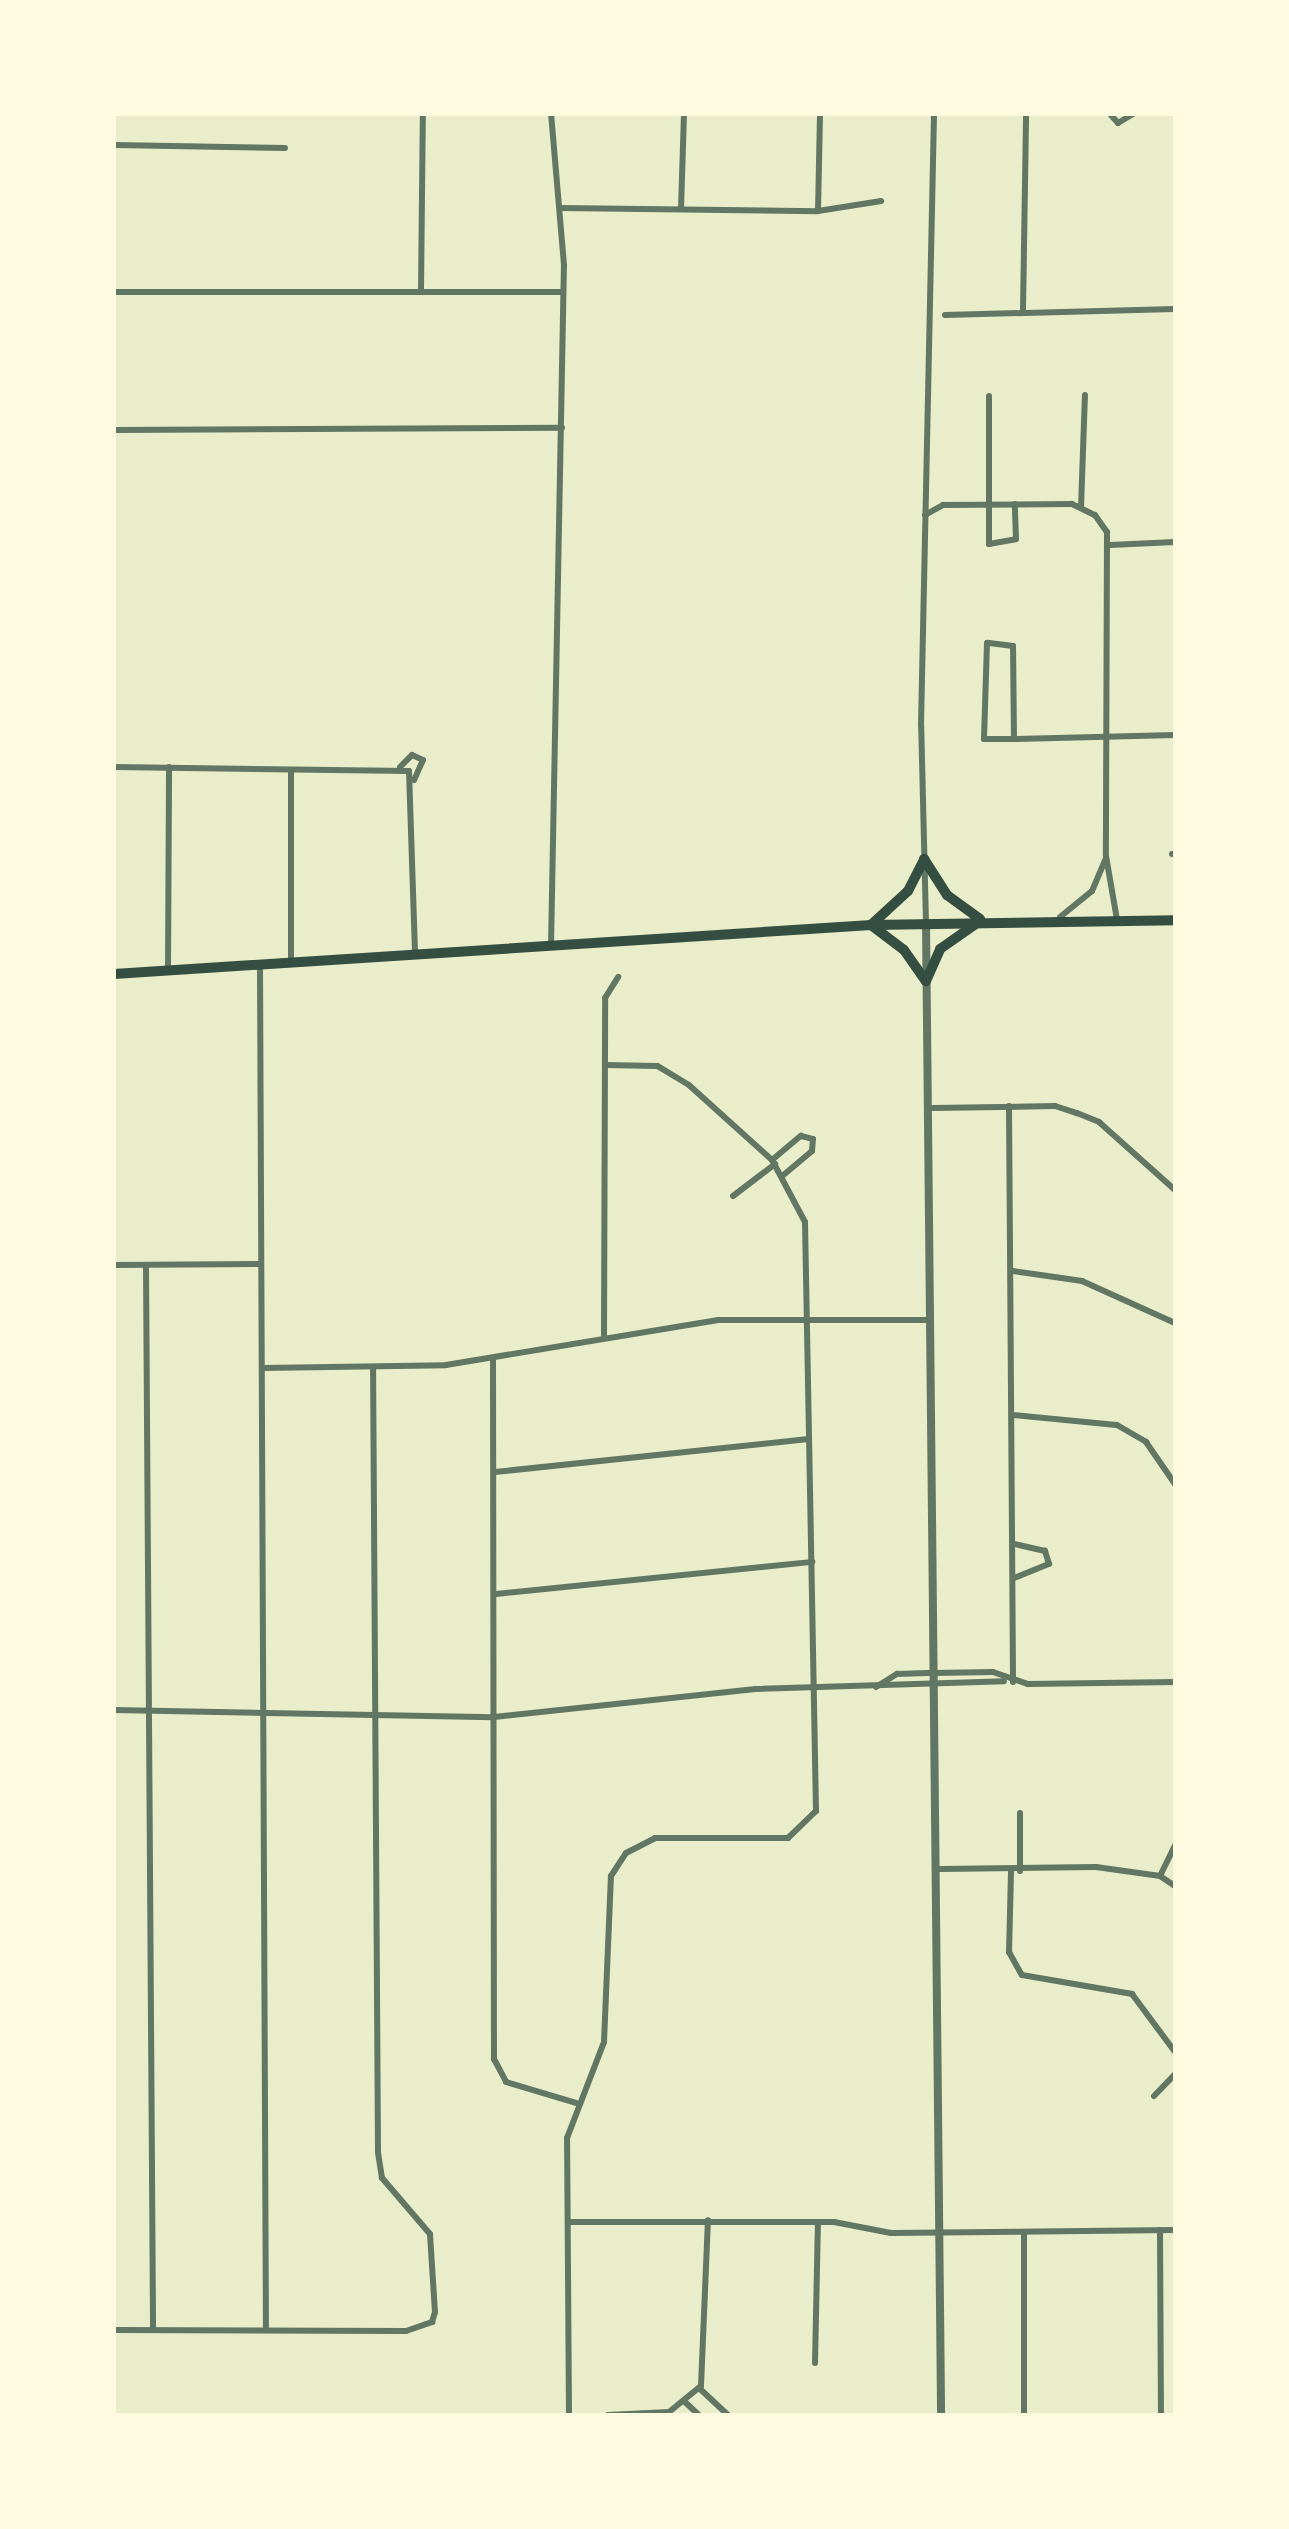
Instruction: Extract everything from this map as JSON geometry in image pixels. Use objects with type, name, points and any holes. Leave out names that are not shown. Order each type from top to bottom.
[{"type":"main road","points":[[871,925],[908,891],[924,859]]},
{"type":"main road","points":[[924,859],[947,895],[981,920]]},
{"type":"main road","points":[[114,974],[168,974],[415,954],[552,949],[871,925],[1060,917],[1175,920]]},
{"type":"main road","points":[[926,981],[940,949],[981,920]]},
{"type":"main road","points":[[871,925],[904,950],[926,981]]},
{"type":"street","points":[[421,291],[423,114]]},
{"type":"street","points":[[551,114],[560,208],[563,292],[552,949]]},
{"type":"street","points":[[681,209],[684,114]]},
{"type":"street","points":[[818,211],[820,114]]},
{"type":"street","points":[[934,114],[925,515],[924,859],[926,981],[933,1108],[931,1320],[934,1687],[940,1869],[941,2415]]},
{"type":"street","points":[[1023,311],[1026,114]]},
{"type":"street","points":[[1110,114],[1118,123],[1133,114]]},
{"type":"street","points":[[114,145],[285,148]]},
{"type":"street","points":[[560,208],[818,211],[881,201]]},
{"type":"street","points":[[114,292],[563,292]]},
{"type":"street","points":[[945,315],[1175,309]]},
{"type":"street","points":[[1081,508],[1085,395]]},
{"type":"street","points":[[989,396],[989,544],[1011,545],[1015,504]]},
{"type":"street","points":[[114,430],[562,428]]},
{"type":"street","points":[[925,515],[943,505],[1015,504],[1081,508],[1100,522],[1110,545],[1111,736],[1106,856],[1117,920]]},
{"type":"street","points":[[1110,545],[1175,542]]},
{"type":"street","points":[[1014,739],[1008,643],[983,647],[984,739],[1014,739],[1175,735]]},
{"type":"street","points":[[400,767],[412,755],[423,760],[414,780],[415,954]]},
{"type":"street","points":[[114,767],[291,770],[400,767],[409,771],[414,780]]},
{"type":"street","points":[[168,974],[169,767]]},
{"type":"street","points":[[291,770],[291,964]]},
{"type":"street","points":[[1060,917],[1092,891],[1106,856]]},
{"type":"street","points":[[260,968],[266,2328]]},
{"type":"street","points":[[604,1335],[605,998],[618,977]]},
{"type":"street","points":[[569,2415],[571,2222],[567,2138],[576,2103],[604,2042],[607,1895],[617,1863],[655,1838],[788,1838],[808,1826],[816,1811],[808,1439],[808,1237],[783,1175],[774,1162],[670,1070],[605,1065]]},
{"type":"street","points":[[1009,1106],[1013,1271],[1013,1682]]},
{"type":"street","points":[[933,1108],[1055,1106],[1099,1122],[1175,1190]]},
{"type":"street","points":[[733,1196],[801,1136],[813,1139],[812,1151],[783,1175]]},
{"type":"street","points":[[114,1265],[259,1264]]},
{"type":"street","points":[[146,1266],[153,2329]]},
{"type":"street","points":[[1013,1271],[1082,1281],[1175,1323]]},
{"type":"street","points":[[263,1368],[373,1367],[493,1358],[680,1323],[810,1319],[931,1320]]},
{"type":"street","points":[[493,1358],[496,1594],[494,2059],[506,2082],[576,2103]]},
{"type":"street","points":[[114,2330],[266,2328],[406,2331],[432,2322],[430,2234],[379,2165],[373,1367]]},
{"type":"street","points":[[1013,1415],[1117,1425],[1146,1442],[1175,1484]]},
{"type":"street","points":[[495,1472],[808,1439]]},
{"type":"street","points":[[1014,1544],[1045,1551],[1049,1564],[1014,1578]]},
{"type":"street","points":[[496,1594],[812,1562]]},
{"type":"street","points":[[876,1687],[897,1674],[993,1672],[1004,1681]]},
{"type":"street","points":[[114,1710],[264,1708],[494,1717],[814,1688],[934,1687],[1004,1681],[1175,1682]]},
{"type":"street","points":[[1020,1813],[1020,1871]]},
{"type":"street","points":[[1160,1876],[1175,1845]]},
{"type":"street","points":[[940,1869],[1011,1872],[1096,1867],[1160,1876],[1175,1886]]},
{"type":"street","points":[[1011,1872],[1009,1952],[1022,1975],[1132,1994],[1175,2052]]},
{"type":"street","points":[[1154,2096],[1175,2074]]},
{"type":"street","points":[[608,2415],[669,2412],[686,2403],[699,2388],[708,2220]]},
{"type":"street","points":[[571,2222],[818,2222],[940,2233],[1175,2230]]},
{"type":"street","points":[[815,2363],[818,2222]]},
{"type":"street","points":[[1160,2230],[1161,2415]]},
{"type":"street","points":[[1024,2232],[1024,2415]]},
{"type":"street","points":[[699,2388],[728,2415]]},
{"type":"street","points":[[686,2403],[699,2415]]}]
